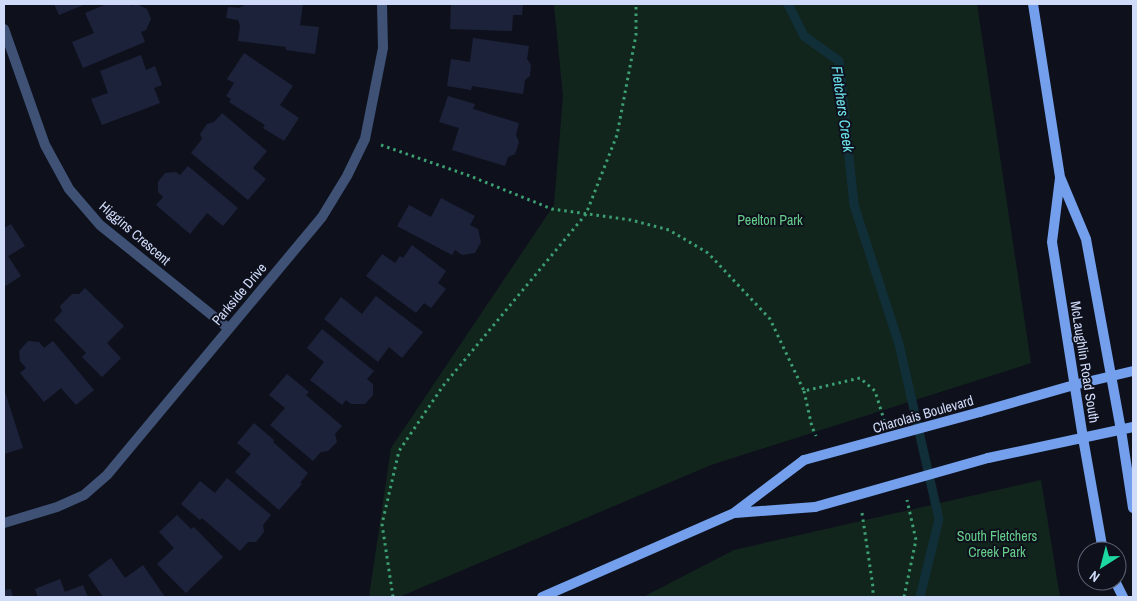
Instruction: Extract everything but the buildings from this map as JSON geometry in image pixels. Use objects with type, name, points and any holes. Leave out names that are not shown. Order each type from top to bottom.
[{"type":"street","name":"Parkside Drive","points":[[4,523],[57,507],[84,495],[107,475],[322,217],[347,176],[365,139],[383,48],[382,4]]},
{"type":"street","name":"McLaughlin Road South","points":[[1033,4],[1060,177],[1086,239],[1121,430],[1133,508]]},
{"type":"street","name":"Higgins Crescent","points":[[4,29],[45,145],[69,189],[100,225],[228,328]]},
{"type":"street","name":"McLaughlin Road South","points":[[1060,177],[1052,242],[1074,385],[1101,541]]},
{"type":"street","name":"Charolais Boulevard","points":[[542,597],[734,513],[804,460],[1074,385],[1133,371]]},
{"type":"street","name":"Charolais Boulevard","points":[[734,513],[815,507],[988,458],[1133,427]]},
{"type":"path","points":[[393,597],[382,524],[399,451],[443,386],[586,214],[617,134],[636,35],[636,4]]},
{"type":"path","points":[[365,139],[470,176],[552,209],[631,220],[669,230],[708,253],[770,319],[804,391],[812,427],[824,455]]},
{"type":"path","points":[[804,391],[860,378],[875,391],[886,426]]},
{"type":"path","points":[[859,495],[873,597]]},
{"type":"path","points":[[904,597],[916,540],[906,496]]},
{"type":"green space","name":"Peelton Park","points":[[554,4],[977,4],[1031,363],[711,465],[399,597],[369,597],[391,448],[554,205],[563,97]]},
{"type":"green space","name":"South Fletchers Creek Park","points":[[1041,480],[1060,597],[643,597],[734,550]]},
{"type":"waterway","name":"Fletchers Creek","points":[[788,4],[804,36],[839,61],[854,205],[899,344],[939,519],[920,597]]}]
